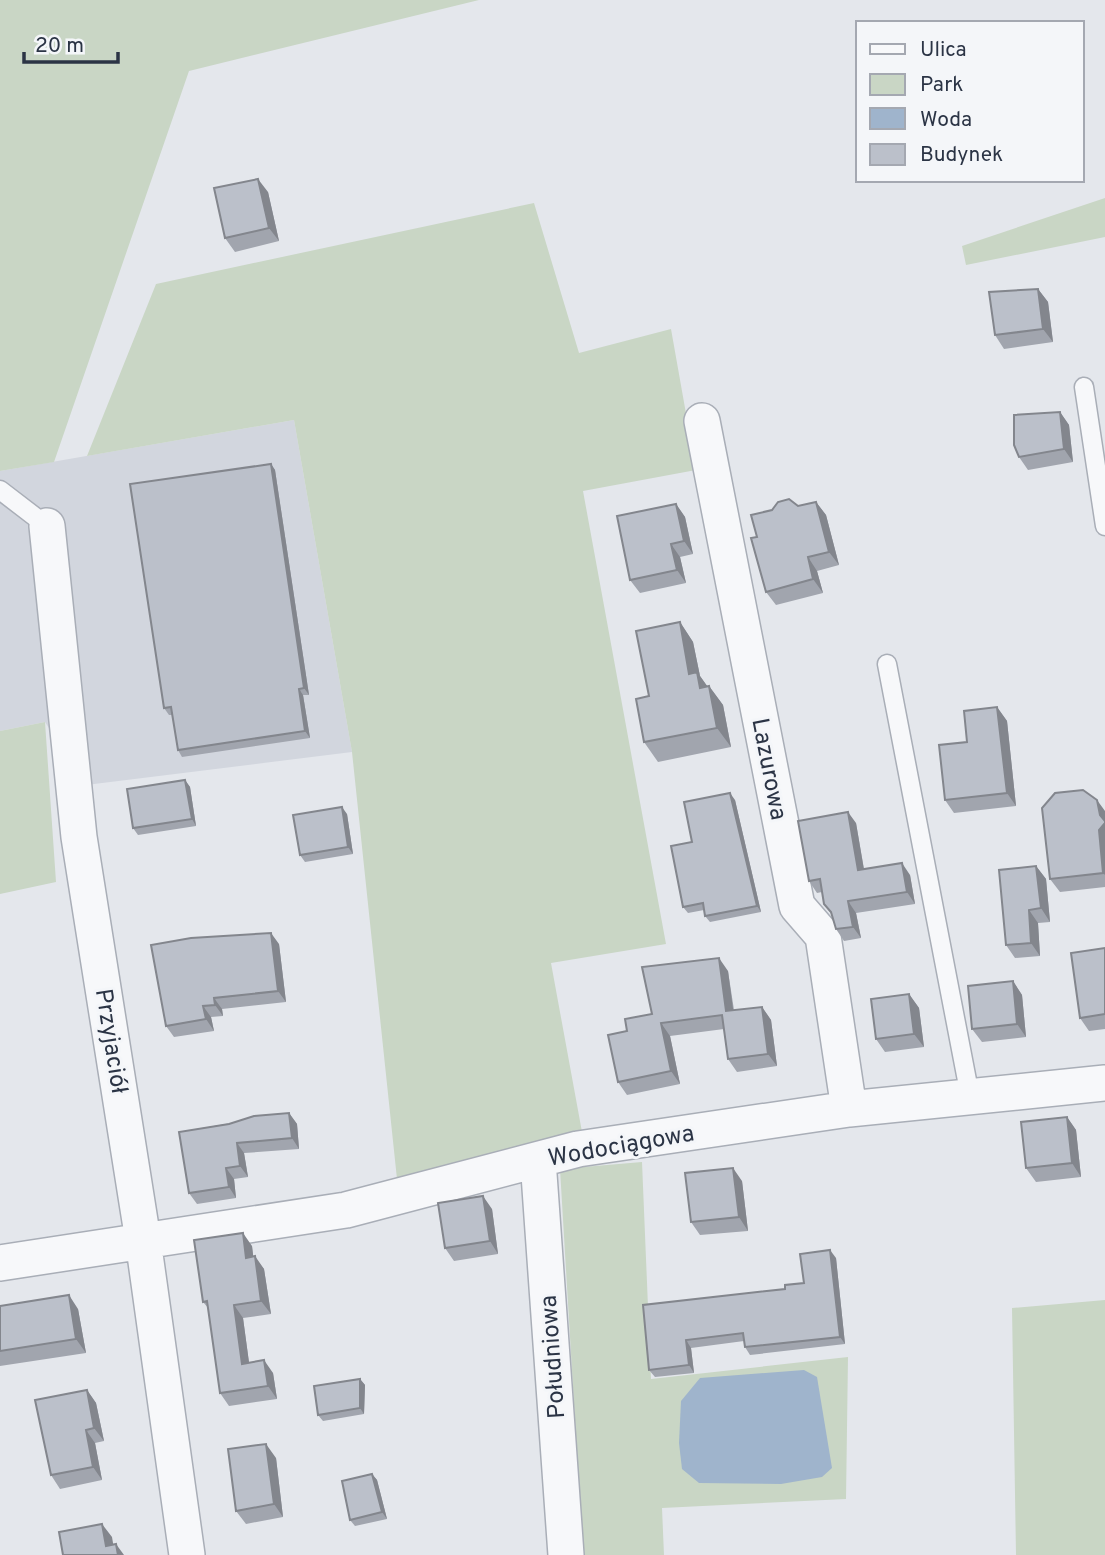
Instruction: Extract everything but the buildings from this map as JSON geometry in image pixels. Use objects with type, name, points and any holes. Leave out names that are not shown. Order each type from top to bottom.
[{"type":"street","name":"Lazurowa","points":[[702,421],[797,906],[823,936],[849,1109]]},
{"type":"street","name":"Przyjaciół","points":[[47,526],[79,837],[143,1240],[187,1555]]},
{"type":"street","name":"Wodociągowa","points":[[0,1263],[346,1210],[578,1149],[849,1109],[1105,1083]]},
{"type":"street","name":"Południowa","points":[[538,1160],[566,1555]]},
{"type":"lane","points":[[1084,387],[1105,526]]},
{"type":"lane","points":[[0,490],[47,526]]},
{"type":"lane","points":[[887,664],[970,1096]]},
{"type":"shaded area","points":[[294,420],[352,752],[86,785],[45,722],[0,731],[0,471]]},
{"type":"green space","points":[[0,0],[479,0],[189,71],[54,462],[0,471]]},
{"type":"green space","points":[[1105,198],[1105,237],[966,265],[962,246]]},
{"type":"green space","points":[[534,203],[579,353],[671,329],[696,470],[583,491],[666,944],[551,963],[582,1132],[397,1179],[352,752],[294,420],[87,456],[156,284]]},
{"type":"green space","points":[[45,722],[56,882],[0,894],[0,731]]},
{"type":"green space","points":[[642,1162],[651,1379],[848,1357],[846,1499],[662,1508],[664,1555],[583,1555],[560,1169]]},
{"type":"green space","points":[[1105,1300],[1105,1555],[1016,1555],[1012,1308]]},
{"type":"water","points":[[804,1370],[817,1377],[832,1468],[822,1477],[781,1484],[699,1483],[682,1469],[679,1443],[681,1401],[700,1378]]}]
